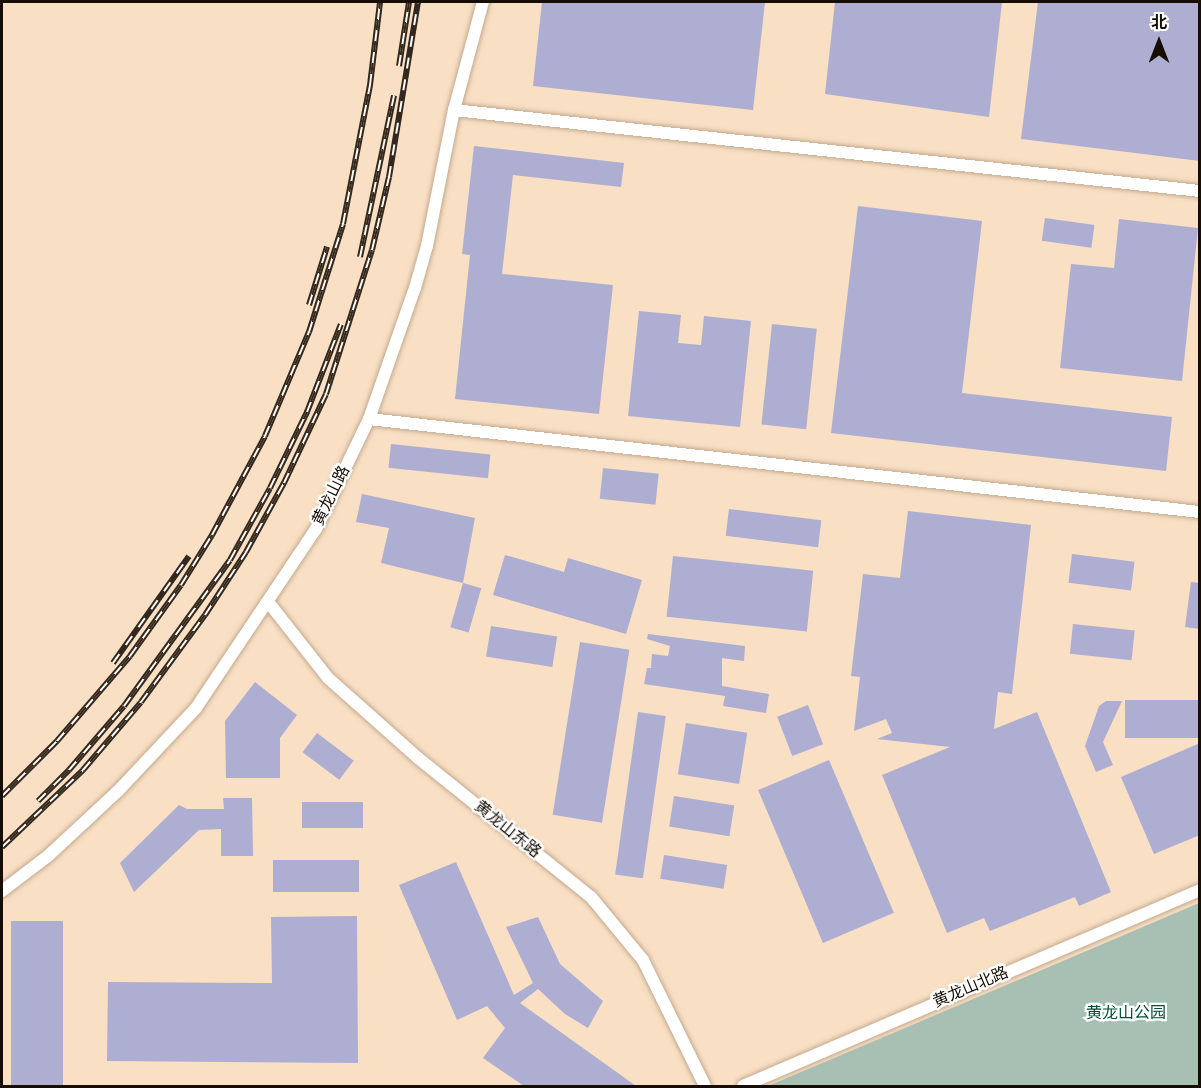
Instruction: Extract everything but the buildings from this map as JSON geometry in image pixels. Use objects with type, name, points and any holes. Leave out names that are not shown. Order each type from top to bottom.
[{"type":"street","name":"黄龙山路","points":[[2,891],[48,856],[118,791],[196,708],[269,603],[316,529],[369,419],[427,246],[454,111],[483,2]]},
{"type":"street","points":[[454,111],[1200,190]]},
{"type":"street","points":[[369,419],[1200,512]]},
{"type":"street","name":"黄龙山东路","points":[[269,603],[328,678],[418,758],[591,897],[643,960],[705,1086]]},
{"type":"street","name":"黄龙山北路","points":[[743,1086],[1200,890]]},
{"type":"green space","name":"黄龙山公园","points":[[1199,903],[1199,1086],[768,1086],[1037,972]]},
{"type":"railway","points":[[2,796],[57,741],[130,656],[181,585],[212,535],[265,436],[309,332],[343,224],[370,85],[380,2]]},
{"type":"railway","points":[[399,66],[409,2]]},
{"type":"railway","points":[[2,847],[83,770],[141,702],[205,615],[246,552],[284,483],[326,394],[372,250],[389,177],[418,2]]},
{"type":"railway","points":[[360,257],[394,96]]},
{"type":"railway","points":[[309,305],[327,247]]},
{"type":"railway","points":[[38,801],[69,770],[124,706],[230,560],[270,488],[307,412],[341,324]]},
{"type":"railway","points":[[113,663],[189,556]]}]
